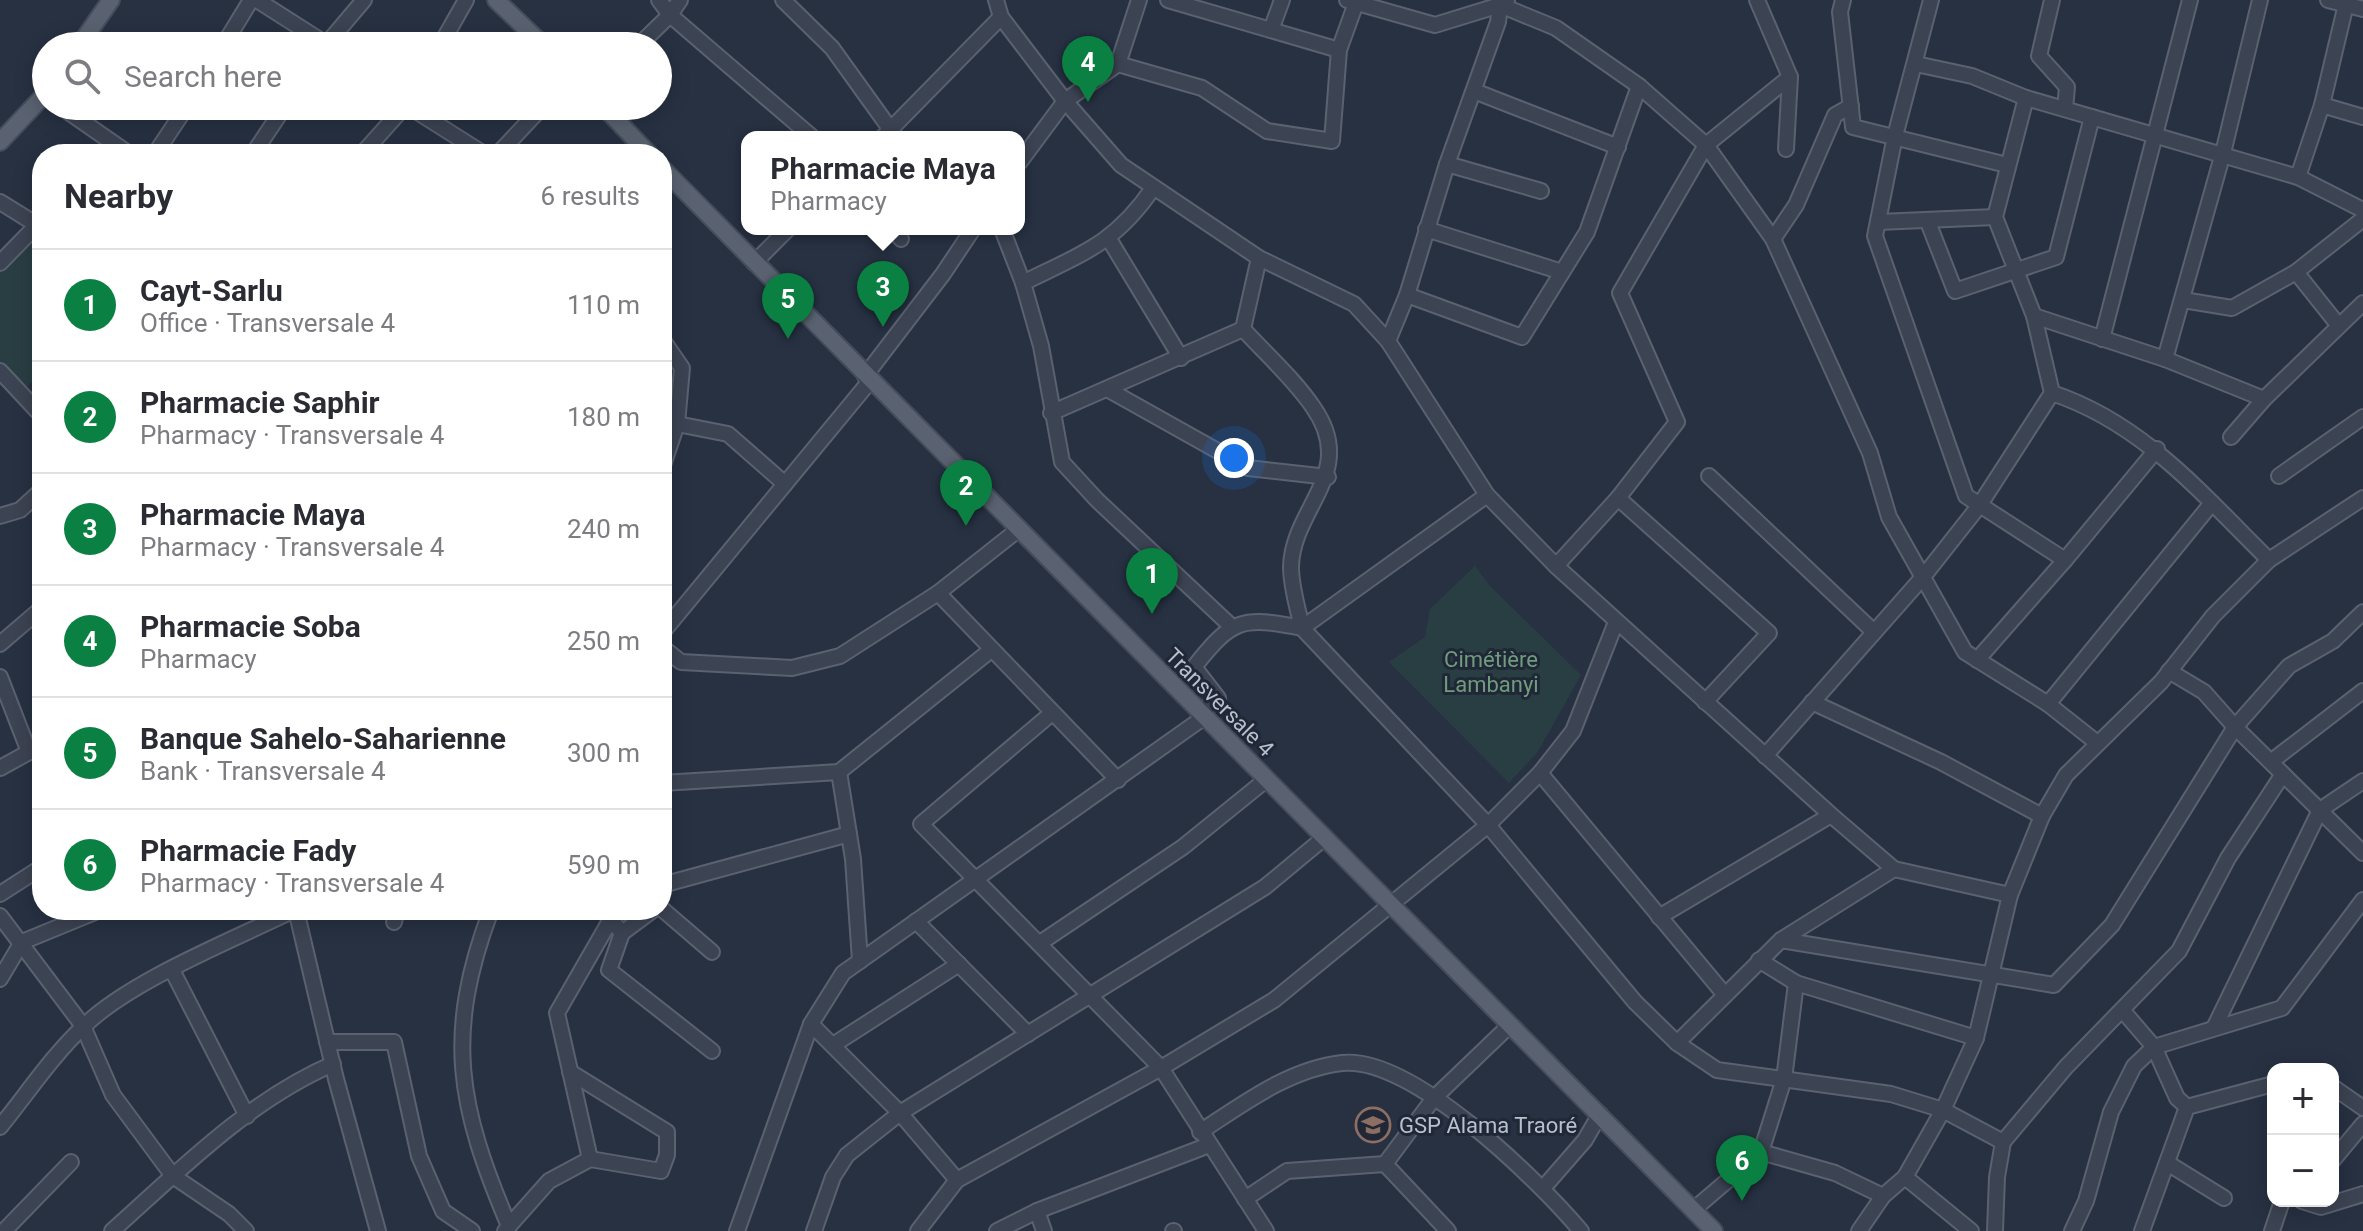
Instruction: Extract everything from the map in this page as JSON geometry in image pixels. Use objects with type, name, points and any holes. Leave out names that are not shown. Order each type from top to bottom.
[{"type":"main road","points":[[89,32],[111,0]]},
{"type":"main road","points":[[496,0],[529,32]]},
{"type":"main road","points":[[0,142],[32,109]]},
{"type":"main road","points":[[616,120],[639,144]]},
{"type":"main road","name":"Transversale 4","points":[[672,178],[1714,1231]]},
{"type":"street","points":[[232,32],[254,0],[305,32]]},
{"type":"street","points":[[337,32],[364,0]]},
{"type":"street","points":[[448,32],[466,0]]},
{"type":"street","points":[[659,0],[670,15],[805,131]]},
{"type":"street","points":[[652,32],[680,0]]},
{"type":"street","points":[[996,0],[1001,17],[1065,101],[1121,165],[1259,258],[1354,304],[1388,341],[1487,495],[1616,622],[1831,815],[1894,869],[2010,895]]},
{"type":"street","points":[[1025,155],[1065,101],[1118,64],[1139,0]]},
{"type":"street","points":[[1168,0],[1339,50]]},
{"type":"street","points":[[1271,30],[1282,0]]},
{"type":"street","points":[[1757,0],[1790,77],[1786,149]]},
{"type":"street","points":[[1843,0],[1840,12],[1853,127],[2007,165]]},
{"type":"street","points":[[1931,0],[1895,136],[1875,236],[1966,496],[2065,560]]},
{"type":"street","points":[[2052,0],[2039,56],[2067,87],[2065,109]]},
{"type":"street","points":[[2102,339],[2158,135],[2190,0]]},
{"type":"street","points":[[2165,359],[2223,153],[2260,0]]},
{"type":"street","points":[[2328,0],[2346,2],[2363,9]]},
{"type":"street","points":[[785,1],[832,48],[886,131]]},
{"type":"street","points":[[1118,64],[1202,88],[1267,131],[1332,141],[1339,50],[1352,2],[1435,25],[1502,2],[1556,28],[1639,86],[1706,145],[1773,239],[1870,453],[1889,517],[1965,652],[2048,704],[2096,742]]},
{"type":"street","points":[[1388,341],[1407,295],[1502,2]]},
{"type":"street","points":[[2298,177],[2322,105],[2346,2]]},
{"type":"street","points":[[893,131],[1001,17]]},
{"type":"street","points":[[1916,64],[1972,76],[2026,98],[2298,177],[2363,210]]},
{"type":"street","points":[[1556,566],[1618,498],[1677,422],[1620,293],[1706,145],[1790,77]]},
{"type":"street","points":[[1407,295],[1522,337],[1587,232],[1639,86]]},
{"type":"street","points":[[1474,91],[1618,147]]},
{"type":"street","points":[[1765,756],[1923,577],[1979,506],[2052,393],[2034,316],[2014,272],[1995,217],[2026,98]]},
{"type":"street","points":[[2322,105],[2363,117]]},
{"type":"street","points":[[1773,239],[1796,205],[1835,115],[1851,106]]},
{"type":"street","points":[[1928,222],[1955,291],[2056,257],[2092,117]]},
{"type":"street","points":[[80,120],[115,144]]},
{"type":"street","points":[[162,144],[178,120]]},
{"type":"street","points":[[260,144],[276,120]]},
{"type":"street","points":[[371,144],[393,120]]},
{"type":"street","points":[[429,120],[468,144]]},
{"type":"street","points":[[507,144],[530,120]]},
{"type":"street","points":[[1447,164],[1541,191]]},
{"type":"street","points":[[1023,283],[1109,239],[1136,213],[1153,188]]},
{"type":"street","points":[[0,202],[32,223]]},
{"type":"street","points":[[1878,222],[1995,217]]},
{"type":"street","points":[[2183,300],[2232,308],[2296,272],[2363,219]]},
{"type":"street","points":[[1426,229],[1562,272]]},
{"type":"street","points":[[0,263],[32,233]]},
{"type":"street","points":[[754,263],[782,235]]},
{"type":"street","points":[[672,621],[868,378],[969,235]]},
{"type":"street","points":[[1004,235],[1023,283],[1041,346],[1062,462],[1097,500],[1231,626]]},
{"type":"street","points":[[1109,239],[1181,358]]},
{"type":"street","points":[[1243,329],[1259,258]]},
{"type":"street","points":[[2296,272],[2339,326]]},
{"type":"street","points":[[2231,437],[2264,399],[2363,303]]},
{"type":"street","points":[[2034,316],[2165,359],[2264,399]]},
{"type":"street","points":[[1051,413],[1243,329]]},
{"type":"street","points":[[1243,329],[1314,407],[1325,433],[1328,477],[1300,529],[1291,567],[1302,628],[1488,825],[1635,1002],[1677,1043],[1717,1070],[1891,1094],[1943,1110],[2003,1142]]},
{"type":"street","points":[[672,354],[682,368],[672,413]]},
{"type":"street","points":[[0,371],[32,405]]},
{"type":"street","points":[[1107,389],[1248,468],[1328,477]]},
{"type":"street","points":[[2052,393],[2084,404],[2157,449],[2269,560]]},
{"type":"street","points":[[2279,476],[2363,417]]},
{"type":"street","points":[[672,422],[728,434],[785,484]]},
{"type":"street","points":[[1977,660],[2157,449]]},
{"type":"street","points":[[1709,476],[1874,632]]},
{"type":"street","points":[[737,1231],[811,1024],[843,973],[974,878],[1118,780],[1201,716],[1218,698],[1194,667],[1231,626],[1266,621],[1302,628],[1487,495]]},
{"type":"street","points":[[1618,498],[1769,633],[1705,702]]},
{"type":"street","points":[[1859,1231],[1883,1196],[1905,1177],[1943,1110],[1976,1038],[2010,895],[2042,816],[2066,775],[2169,671],[2213,616],[2269,560],[2363,498]]},
{"type":"street","points":[[0,516],[20,510],[32,499]]},
{"type":"street","points":[[2048,704],[2212,503]]},
{"type":"street","points":[[672,655],[681,662],[792,668],[840,656],[938,593],[1019,529]]},
{"type":"street","points":[[938,593],[1118,780]]},
{"type":"street","points":[[1781,940],[1990,977],[2054,985],[2112,925],[2235,727],[2289,666],[2333,641],[2363,612]]},
{"type":"street","points":[[0,644],[32,617]]},
{"type":"street","points":[[918,1231],[957,1180],[1161,1068],[1274,1000],[1488,825],[1540,773],[1573,731],[1616,622]]},
{"type":"street","points":[[672,782],[839,772],[991,650]]},
{"type":"street","points":[[2169,671],[2204,692],[2235,727],[2363,853]]},
{"type":"street","points":[[0,677],[32,740]]},
{"type":"street","points":[[2272,761],[2363,691]]},
{"type":"street","points":[[1812,702],[1941,762],[2042,816]]},
{"type":"street","points":[[1052,713],[921,824],[1161,1068],[1266,1231]]},
{"type":"street","points":[[0,768],[32,750]]},
{"type":"street","points":[[839,772],[849,834],[860,961]]},
{"type":"street","points":[[1540,773],[1725,995]]},
{"type":"street","points":[[1995,1231],[2003,1142],[2066,1067],[2179,951],[2228,858],[2283,774]]},
{"type":"street","points":[[1040,943],[1183,847],[1267,779]]},
{"type":"street","points":[[2214,1028],[2320,810],[2363,781]]},
{"type":"street","points":[[1659,917],[1831,815]]},
{"type":"street","points":[[672,882],[849,834]]},
{"type":"street","points":[[814,1231],[833,1177],[847,1155],[900,1113],[1265,887],[1324,838]]},
{"type":"street","points":[[1677,1043],[1781,940],[1894,869]]},
{"type":"street","points":[[0,894],[32,873]]},
{"type":"street","points":[[2072,1231],[2086,1201],[2111,1112],[2134,1066],[2154,1047],[2282,1008],[2363,900]]},
{"type":"street","points":[[0,916],[83,1026],[113,1095],[173,1176],[229,1214],[246,1231]]},
{"type":"street","points":[[672,918],[712,952]]},
{"type":"street","points":[[0,979],[22,942],[76,920]]},
{"type":"street","points":[[0,1127],[83,1026],[119,999],[274,920]]},
{"type":"street","points":[[297,920],[378,1231]]},
{"type":"street","points":[[487,920],[475,952],[462,1007],[460,1061],[480,1159],[507,1229],[549,1181],[590,1159],[661,1171],[667,1155],[667,1132],[570,1072]]},
{"type":"street","points":[[590,1159],[557,1013],[604,920]]},
{"type":"street","points":[[611,920],[622,933]]},
{"type":"street","points":[[640,920],[622,933],[609,970],[712,1051]]},
{"type":"street","points":[[916,921],[1028,1034]]},
{"type":"street","points":[[1759,960],[1796,983],[1976,1038]]},
{"type":"street","points":[[833,1045],[959,964]]},
{"type":"street","points":[[172,970],[247,1116]]},
{"type":"street","points":[[1693,1210],[1761,1152],[1784,1079],[1796,983]]},
{"type":"street","points":[[2123,1011],[2154,1047],[2177,1098],[2187,1107]]},
{"type":"street","points":[[811,1024],[900,1113],[957,1180]]},
{"type":"street","points":[[1245,1199],[1287,1171],[1385,1164],[1434,1098],[1509,1026]]},
{"type":"street","points":[[327,1042],[394,1042],[419,1156],[443,1211],[472,1231]]},
{"type":"street","points":[[1200,1132],[1265,1090],[1314,1068],[1344,1062],[1373,1064],[1404,1077],[1434,1098],[1544,1187],[1581,1231]]},
{"type":"street","points":[[112,1231],[173,1176],[293,1081],[333,1064]]},
{"type":"street","points":[[2187,1107],[2267,1086]]},
{"type":"street","points":[[2339,1091],[2363,1108]]},
{"type":"street","points":[[2142,1231],[2169,1164],[2187,1107]]},
{"type":"street","points":[[1544,1187],[1585,1140],[1600,1114]]},
{"type":"street","points":[[2339,1153],[2363,1124]]},
{"type":"street","points":[[997,1231],[1037,1211],[1209,1145]]},
{"type":"street","points":[[1761,1152],[1835,1173],[1883,1196]]},
{"type":"street","points":[[4,1231],[71,1162]]},
{"type":"street","points":[[1385,1164],[1448,1231]]},
{"type":"street","points":[[2169,1164],[2224,1198]]},
{"type":"street","points":[[1905,1177],[1971,1231]]},
{"type":"street","points":[[2339,1201],[2363,1194]]},
{"type":"street","points":[[2272,1231],[2280,1207]]},
{"type":"street","points":[[1037,1211],[1044,1231]]},
{"type":"green space","points":[[32,236],[32,382],[21,392],[0,370],[0,263]]},
{"type":"green space","name":"Cimétière Lambanyi","points":[[1475,566],[1490,586],[1581,675],[1537,753],[1509,783],[1389,662],[1425,637],[1430,609]]},
{"type":"place","name":"Pharmacie Soba","points":[[1088,102]]},
{"type":"place","name":"Pharmacie Maya","points":[[883,327]]},
{"type":"place","name":"Banque Sahelo-Saharienne","points":[[788,339]]},
{"type":"place","name":"Pharmacie Saphir","points":[[966,526]]},
{"type":"place","name":"Cayt-Sarlu","points":[[1152,614]]},
{"type":"place","name":"GSP Alama Traoré","points":[[1373,1125]]},
{"type":"place","name":"Pharmacie Fady","points":[[1742,1201]]}]
